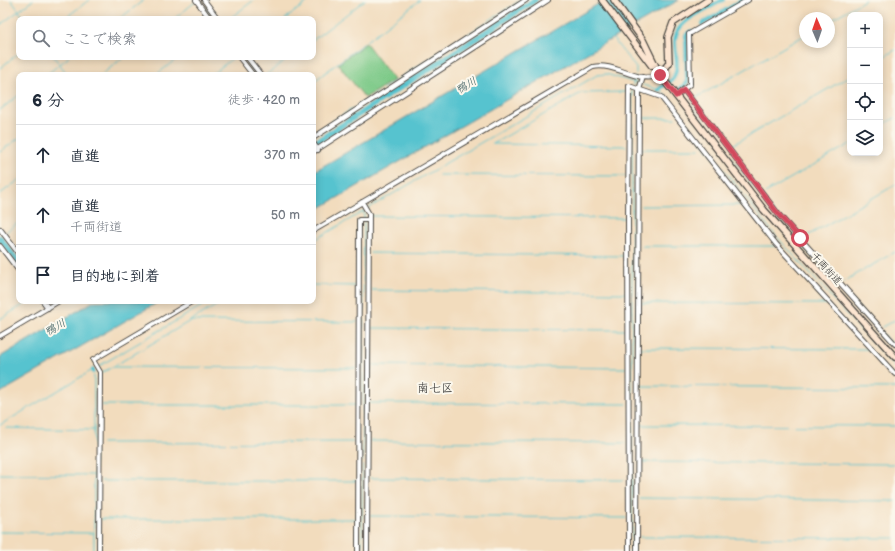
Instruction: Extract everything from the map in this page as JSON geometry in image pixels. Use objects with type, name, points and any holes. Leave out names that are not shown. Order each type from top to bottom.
[{"type":"street","points":[[196,0],[208,16]]},
{"type":"street","points":[[204,0],[216,16]]},
{"type":"street","points":[[316,136],[526,0]]},
{"type":"street","points":[[316,147],[318,150],[548,0]]},
{"type":"street","name":"千両街道","points":[[602,0],[764,210],[895,357]]},
{"type":"street","name":"千両街道","points":[[614,0],[638,32],[662,77]]},
{"type":"street","points":[[316,229],[593,67],[603,66],[635,75],[642,79],[662,77],[669,63],[668,37],[673,23],[708,0]]},
{"type":"street","points":[[676,96],[690,84],[689,34],[748,0]]},
{"type":"street","points":[[241,60],[251,72]]},
{"type":"street","points":[[249,60],[259,72]]},
{"type":"street","points":[[637,551],[640,89],[642,79]]},
{"type":"street","points":[[629,551],[629,86],[661,97],[776,244],[895,374]]},
{"type":"street","points":[[684,90],[779,215],[895,344]]},
{"type":"street","points":[[362,203],[368,213],[365,220],[367,551]]},
{"type":"street","points":[[358,551],[359,220],[365,220]]},
{"type":"street","points":[[0,229],[16,250]]},
{"type":"street","points":[[0,246],[16,267]]},
{"type":"street","points":[[45,304],[48,308]]},
{"type":"street","points":[[0,336],[53,304]]},
{"type":"street","points":[[99,551],[99,370],[93,360],[188,304]]},
{"type":"green space","points":[[366,43],[394,80],[365,98],[338,64]]},
{"type":"water","name":"鴨川","points":[[605,0],[679,0],[316,210],[316,170]]},
{"type":"water","name":"鴨川","points":[[89,304],[155,304],[0,393],[0,357]]},
{"type":"waterway","points":[[11,0],[23,16]]},
{"type":"waterway","points":[[0,25],[33,0]]},
{"type":"waterway","points":[[68,16],[89,0]]},
{"type":"waterway","points":[[123,16],[144,0]]},
{"type":"waterway","points":[[199,0],[212,16]]},
{"type":"waterway","points":[[233,16],[254,0]]},
{"type":"waterway","points":[[289,16],[310,0]]},
{"type":"waterway","points":[[316,38],[365,0]]},
{"type":"waterway","points":[[316,80],[420,0]]},
{"type":"waterway","points":[[383,89],[521,0]]},
{"type":"waterway","points":[[316,142],[535,0]]},
{"type":"waterway","points":[[658,90],[674,77],[677,65],[675,40],[679,29],[693,16],[723,0]]},
{"type":"waterway","points":[[702,24],[743,0]]},
{"type":"waterway","points":[[835,18],[865,0]]},
{"type":"waterway","points":[[178,16],[195,2]]},
{"type":"waterway","points":[[679,90],[687,82],[686,35],[691,31]]},
{"type":"waterway","points":[[694,99],[799,38]]},
{"type":"waterway","points":[[613,39],[636,68],[636,73]]},
{"type":"waterway","points":[[883,57],[895,50]]},
{"type":"waterway","points":[[0,68],[16,55]]},
{"type":"waterway","points":[[56,60],[66,72]]},
{"type":"waterway","points":[[50,72],[65,60]]},
{"type":"waterway","points":[[105,72],[120,60]]},
{"type":"waterway","points":[[160,72],[175,60]]},
{"type":"waterway","points":[[215,72],[230,60]]},
{"type":"waterway","points":[[245,60],[254,72]]},
{"type":"waterway","points":[[270,72],[286,60]]},
{"type":"waterway","points":[[367,209],[597,75],[606,74],[640,84]]},
{"type":"waterway","points":[[633,85],[635,76]]},
{"type":"waterway","points":[[731,146],[847,78]]},
{"type":"waterway","points":[[643,85],[662,91],[775,235],[895,367]]},
{"type":"waterway","points":[[632,90],[632,551]]},
{"type":"waterway","points":[[316,132],[379,92]]},
{"type":"waterway","points":[[493,144],[581,93],[626,92]]},
{"type":"waterway","points":[[683,95],[781,222],[895,348]]},
{"type":"waterway","points":[[0,110],[16,97]]},
{"type":"waterway","points":[[642,118],[675,118]]},
{"type":"waterway","points":[[883,124],[895,118]]},
{"type":"waterway","points":[[0,152],[16,140]]},
{"type":"waterway","points":[[493,144],[626,146]]},
{"type":"waterway","points":[[765,193],[847,146]]},
{"type":"waterway","points":[[641,149],[699,149]]},
{"type":"waterway","points":[[439,175],[626,176]]},
{"type":"waterway","points":[[0,194],[16,182]]},
{"type":"waterway","points":[[802,239],[895,185]]},
{"type":"waterway","points":[[641,206],[742,205]]},
{"type":"waterway","points":[[316,239],[364,211]]},
{"type":"waterway","points":[[364,212],[364,218]]},
{"type":"waterway","points":[[371,216],[626,218]]},
{"type":"waterway","points":[[362,551],[364,222]]},
{"type":"waterway","points":[[6,232],[16,224]]},
{"type":"waterway","points":[[0,238],[16,259]]},
{"type":"waterway","points":[[641,246],[775,246]]},
{"type":"waterway","points":[[843,282],[895,252]]},
{"type":"waterway","points":[[370,253],[626,256]]},
{"type":"waterway","points":[[316,285],[357,286]]},
{"type":"waterway","points":[[371,290],[626,293]]},
{"type":"waterway","points":[[641,303],[828,304]]},
{"type":"waterway","points":[[0,319],[25,304]]},
{"type":"waterway","points":[[99,366],[205,304]]},
{"type":"waterway","points":[[102,373],[219,304]]},
{"type":"waterway","points":[[882,327],[895,320]]},
{"type":"waterway","points":[[190,321],[357,322]]},
{"type":"waterway","points":[[370,328],[625,330]]},
{"type":"waterway","points":[[640,348],[870,349]]},
{"type":"waterway","points":[[370,365],[626,368]]},
{"type":"waterway","points":[[112,367],[356,368]]},
{"type":"waterway","points":[[0,425],[96,368]]},
{"type":"waterway","points":[[94,376],[94,551]]},
{"type":"waterway","points":[[640,386],[895,388]]},
{"type":"waterway","points":[[370,403],[627,404]]},
{"type":"waterway","points":[[102,405],[356,405]]},
{"type":"waterway","points":[[640,425],[895,426]]},
{"type":"waterway","points":[[6,428],[94,430]]},
{"type":"waterway","points":[[370,441],[625,443]]},
{"type":"waterway","points":[[102,443],[353,442]]},
{"type":"waterway","points":[[640,462],[895,464]]},
{"type":"waterway","points":[[0,474],[93,475]]},
{"type":"waterway","points":[[370,478],[624,480]]},
{"type":"waterway","points":[[101,481],[356,481]]},
{"type":"waterway","points":[[639,498],[895,501]]},
{"type":"waterway","points":[[370,516],[626,518]]},
{"type":"waterway","points":[[101,519],[356,519]]},
{"type":"waterway","points":[[0,532],[93,533]]},
{"type":"waterway","points":[[640,537],[895,538]]},
{"type":"district","name":"南七区","points":[[435,388]]},
{"type":"route","points":[[660,75],[676,96],[684,90],[779,215],[800,238]]}]
